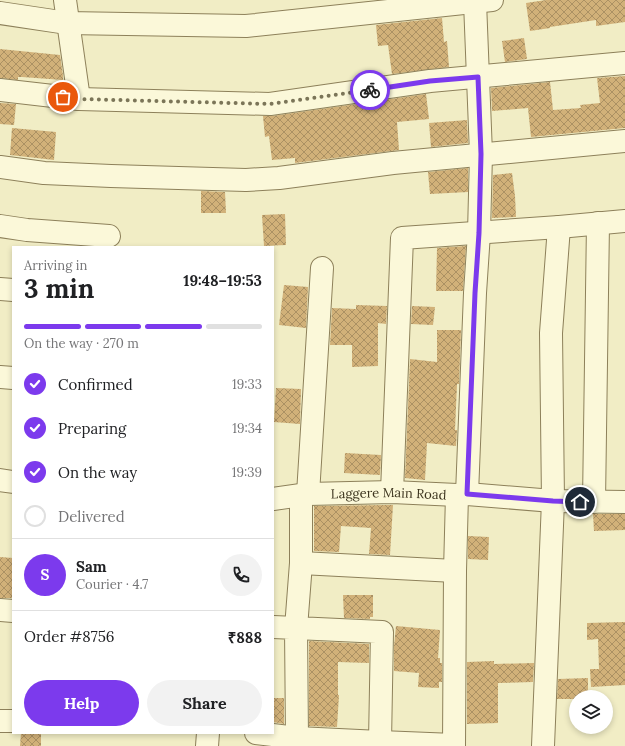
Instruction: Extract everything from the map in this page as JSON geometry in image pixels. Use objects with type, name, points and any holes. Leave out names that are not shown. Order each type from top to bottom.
[{"type":"street","points":[[65,0],[78,99]]},
{"type":"street","points":[[0,13],[68,22],[246,26],[484,1],[478,77],[481,154],[479,233],[462,495],[455,571],[454,745],[297,738],[264,734]]},
{"type":"street","points":[[0,90],[78,99],[270,104],[430,81],[625,63]]},
{"type":"street","points":[[0,167],[44,173],[246,180],[279,178],[393,163],[625,141]]},
{"type":"street","points":[[392,492],[402,238],[559,228],[598,223],[625,222]]},
{"type":"street","points":[[594,502],[598,223]]},
{"type":"street","points":[[0,226],[26,238],[109,236]]},
{"type":"street","points":[[543,746],[553,501],[551,333],[559,228]]},
{"type":"street","points":[[297,738],[296,628],[304,495],[322,268]]},
{"type":"street","points":[[0,289],[12,290]]},
{"type":"street","points":[[0,377],[12,378]]},
{"type":"street","points":[[0,480],[12,482]]},
{"type":"street","name":"Laggere Main Road","points":[[274,499],[304,495],[392,492],[553,501],[625,502]]},
{"type":"street","points":[[301,563],[455,571]]},
{"type":"street","points":[[0,610],[12,611]]},
{"type":"street","points":[[274,627],[382,632],[380,742]]},
{"type":"street","points":[[0,721],[12,721]]},
{"type":"street","points":[[207,746],[208,734]]},
{"type":"building","points":[[546,0],[625,0],[625,22],[596,26],[596,20],[530,31],[526,3]]},
{"type":"building","points":[[442,18],[444,42],[447,41],[449,67],[392,74],[388,45],[378,46],[376,25]]},
{"type":"building","points":[[524,38],[527,59],[505,62],[502,41]]},
{"type":"building","points":[[0,49],[60,55],[63,80],[22,77],[18,77],[18,80],[0,78]]},
{"type":"building","points":[[625,76],[625,128],[531,137],[528,108],[492,111],[491,88],[550,82],[553,110],[581,108],[580,105],[600,103],[597,78]]},
{"type":"building","points":[[426,94],[429,119],[397,122],[399,150],[295,163],[295,158],[272,160],[269,136],[265,137],[263,116],[272,116]]},
{"type":"building","points":[[0,103],[16,104],[14,125],[0,124]]},
{"type":"building","points":[[467,120],[468,143],[431,147],[429,123]]},
{"type":"building","points":[[12,128],[56,132],[54,160],[10,155]]},
{"type":"building","points":[[468,168],[468,192],[430,194],[428,172]]},
{"type":"building","points":[[512,173],[516,217],[492,218],[493,175]]},
{"type":"building","points":[[201,191],[225,192],[226,213],[201,213]]},
{"type":"building","points":[[285,214],[286,245],[264,246],[262,215]]},
{"type":"building","points":[[466,246],[463,291],[436,291],[437,248]]},
{"type":"building","points":[[284,285],[308,287],[306,328],[279,325]]},
{"type":"building","points":[[356,305],[387,306],[386,324],[378,323],[378,366],[352,367],[352,345],[330,345],[332,308],[356,309]]},
{"type":"building","points":[[412,306],[435,307],[433,325],[411,324]]},
{"type":"building","points":[[437,330],[461,330],[459,384],[457,384],[455,430],[457,430],[456,446],[427,443],[425,480],[405,478],[410,359],[437,362]]},
{"type":"building","points":[[276,388],[301,389],[300,424],[274,422]]},
{"type":"building","points":[[345,453],[381,455],[380,475],[344,473]]},
{"type":"building","points":[[393,505],[390,555],[369,554],[371,528],[341,526],[339,552],[314,551],[314,506]]},
{"type":"building","points":[[593,514],[625,514],[625,530],[594,531]]},
{"type":"building","points":[[468,536],[489,537],[488,560],[468,559]]},
{"type":"building","points":[[0,557],[12,558],[12,598],[0,598]]},
{"type":"building","points":[[343,595],[373,595],[373,617],[370,617],[370,619],[344,618]]},
{"type":"building","points":[[625,622],[625,685],[591,687],[590,669],[599,669],[598,639],[587,640],[587,623]]},
{"type":"building","points":[[396,626],[440,630],[438,658],[440,658],[440,663],[442,663],[442,682],[439,682],[439,688],[418,687],[419,673],[394,671]]},
{"type":"building","points":[[309,641],[369,644],[369,663],[338,662],[339,695],[337,727],[309,726]]},
{"type":"building","points":[[494,661],[494,664],[534,663],[533,682],[498,683],[498,723],[467,724],[467,662]]},
{"type":"building","points":[[588,678],[588,690],[569,690],[569,699],[557,699],[558,679]]},
{"type":"building","points":[[274,698],[284,698],[284,724],[274,722]]},
{"type":"building","points":[[21,734],[41,734],[41,746],[20,746]]},
{"type":"way so far","points":[[63,97],[78,99],[270,104],[370,90]]},
{"type":"route","points":[[370,90],[430,81],[478,77],[481,154],[479,233],[475,293],[467,494],[580,502]]}]
